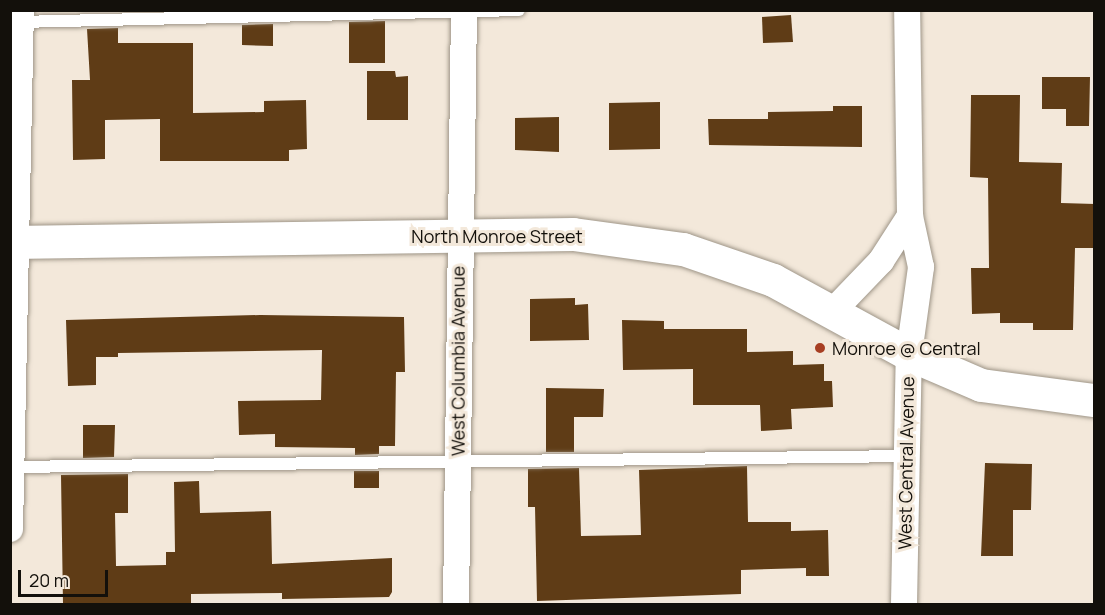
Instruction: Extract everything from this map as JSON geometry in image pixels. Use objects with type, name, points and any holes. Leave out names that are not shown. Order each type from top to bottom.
[{"type":"main road","name":"North Monroe Street","points":[[12,242],[573,234],[684,249],[773,280],[909,354],[981,385],[1095,400]]},
{"type":"street","name":"West Central Avenue","points":[[904,604],[904,456],[909,354],[921,267],[910,216],[907,10]]},
{"type":"street","name":"West Columbia Avenue","points":[[456,604],[459,235],[464,11]]},
{"type":"street","points":[[10,529],[12,242],[18,18]]},
{"type":"street","points":[[832,312],[881,261],[910,216]]},
{"type":"lane","points":[[18,18],[519,10]]},
{"type":"lane","points":[[11,467],[904,456]]},
{"type":"building","points":[[791,15],[793,42],[763,43],[762,17]]},
{"type":"building","points":[[385,21],[385,63],[349,63],[349,22]]},
{"type":"building","points":[[273,24],[273,46],[242,45],[242,25]]},
{"type":"building","points":[[118,28],[118,43],[193,43],[193,113],[264,112],[264,101],[306,100],[307,149],[289,150],[289,161],[160,161],[160,119],[105,120],[105,159],[73,160],[72,80],[90,80],[87,29]]},
{"type":"building","points":[[367,71],[395,71],[396,77],[408,76],[408,120],[367,120]]},
{"type":"building","points":[[1042,77],[1090,77],[1089,126],[1066,126],[1066,109],[1042,109]]},
{"type":"building","points":[[971,95],[1020,95],[1019,162],[1062,163],[1061,203],[1095,204],[1093,248],[1075,248],[1073,330],[1033,330],[1033,323],[1000,323],[1000,313],[972,314],[971,268],[989,268],[988,178],[970,177]]},
{"type":"building","points":[[660,102],[660,149],[609,150],[609,103]]},
{"type":"building","points":[[833,106],[862,106],[862,147],[709,145],[708,119],[768,119],[768,112],[833,111]]},
{"type":"building","points":[[559,117],[559,152],[515,150],[515,118]]},
{"type":"building","points":[[575,298],[575,305],[588,304],[589,340],[530,341],[530,299]]},
{"type":"building","points":[[260,315],[404,317],[405,372],[396,372],[395,446],[379,446],[379,454],[355,455],[355,448],[275,447],[275,434],[239,435],[238,401],[321,400],[322,350],[118,353],[118,357],[96,357],[96,385],[68,386],[66,320]]},
{"type":"building","points":[[622,320],[664,321],[664,329],[747,329],[747,352],[793,351],[793,365],[824,364],[824,381],[832,381],[833,407],[791,409],[792,429],[761,431],[760,405],[693,405],[693,369],[623,370]]},
{"type":"building","points":[[546,388],[604,389],[603,417],[574,417],[574,452],[546,452]]},
{"type":"building","points":[[83,425],[115,425],[114,457],[83,458]]},
{"type":"building","points":[[985,463],[1032,464],[1031,510],[1013,510],[1013,556],[981,556]]},
{"type":"building","points":[[747,466],[748,522],[791,522],[791,531],[828,530],[829,576],[806,576],[806,568],[741,570],[741,594],[537,601],[535,507],[528,507],[528,469],[579,468],[581,536],[641,535],[639,470]]},
{"type":"building","points":[[354,471],[379,471],[379,488],[354,488]]},
{"type":"building","points":[[128,474],[128,513],[115,513],[116,566],[166,565],[166,552],[175,552],[174,482],[199,481],[200,513],[271,511],[272,564],[392,558],[392,592],[389,597],[282,599],[282,593],[191,594],[191,604],[63,604],[61,475]]},
{"type":"place","name":"Monroe @ Central","points":[[820,348]]}]
